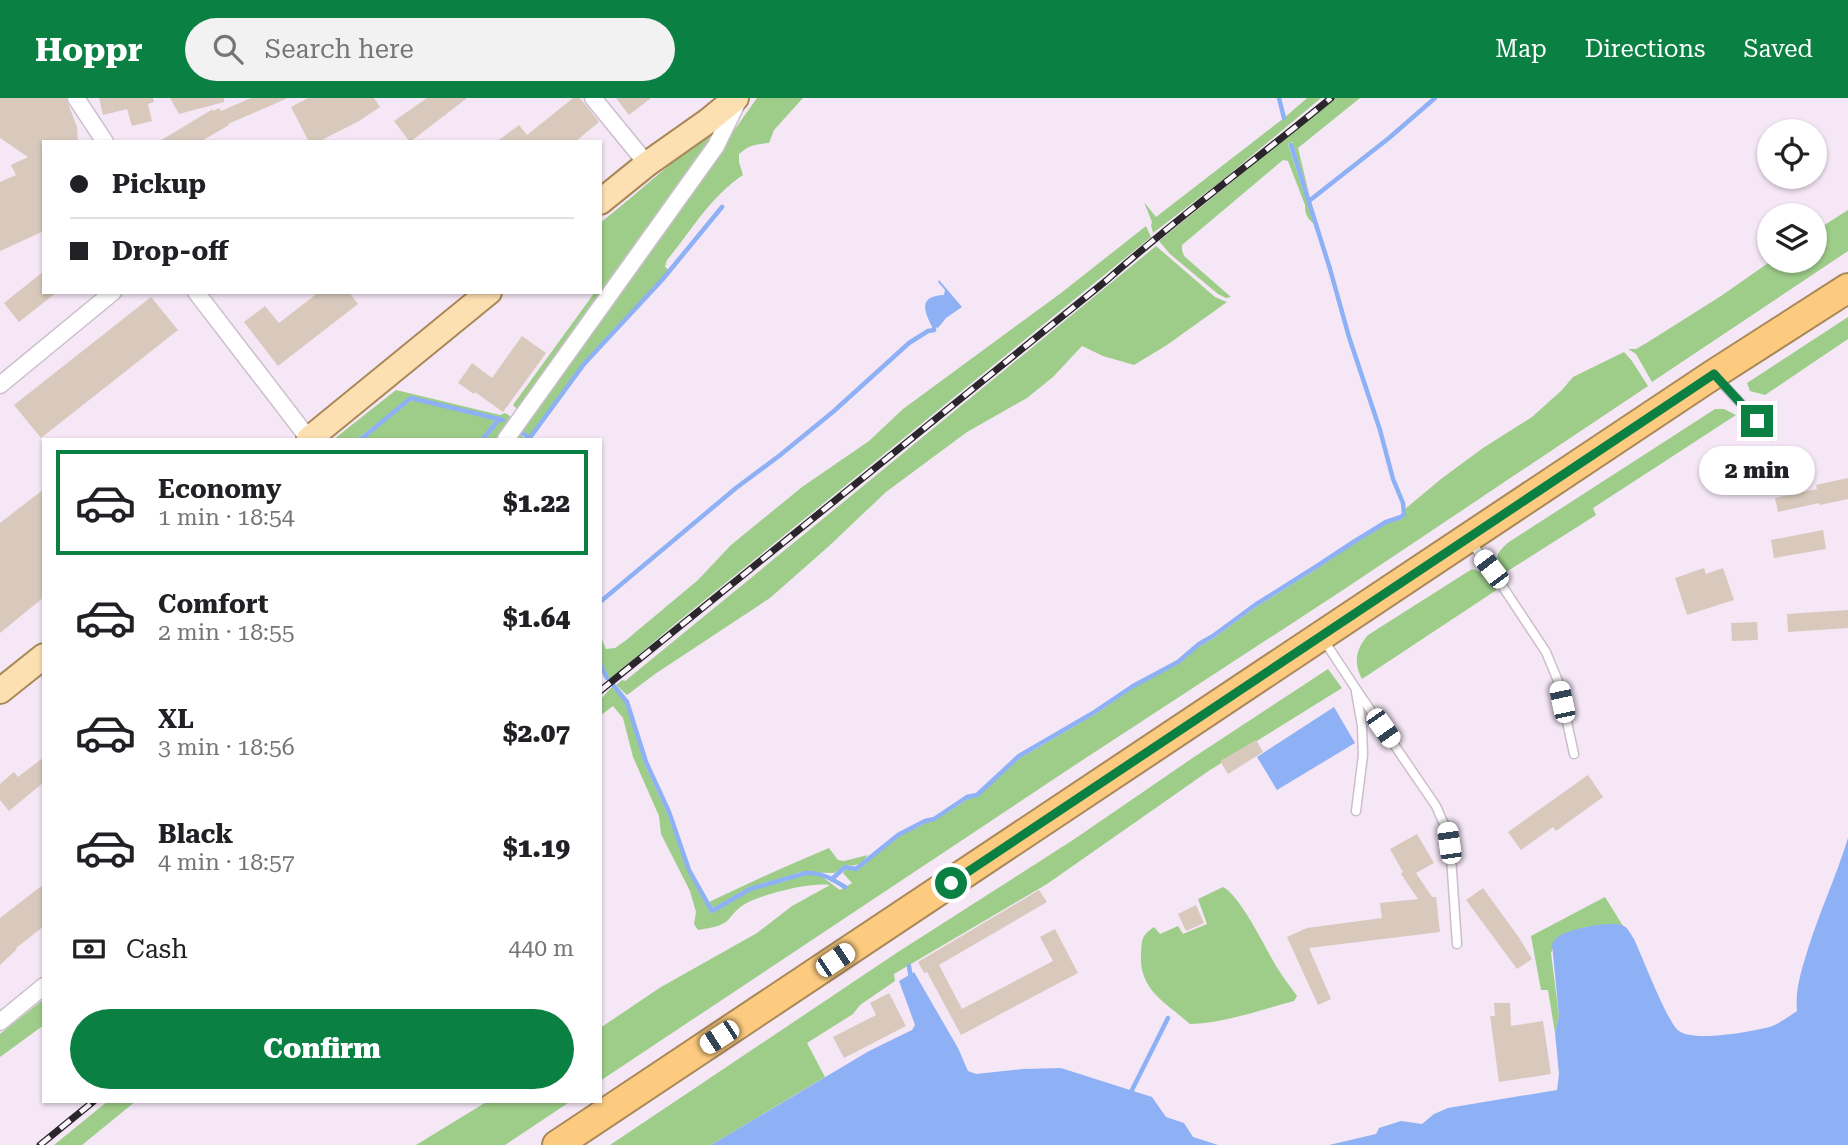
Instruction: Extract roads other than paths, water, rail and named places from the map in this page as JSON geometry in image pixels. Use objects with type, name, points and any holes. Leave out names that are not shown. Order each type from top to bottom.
[{"type":"highway","points":[[557,1145],[1714,374],[1848,288]]},
{"type":"main road","points":[[602,200],[738,98]]},
{"type":"main road","points":[[310,438],[487,294]]},
{"type":"main road","points":[[0,691],[42,658]]},
{"type":"street","points":[[76,98],[104,140]]},
{"type":"street","points":[[593,98],[647,164]]},
{"type":"street","points":[[507,438],[716,146],[738,98]]},
{"type":"street","points":[[0,385],[111,294]]},
{"type":"street","points":[[199,294],[308,438]]},
{"type":"street","points":[[0,1022],[42,988]]},
{"type":"lane","points":[[1714,374],[1771,436]]},
{"type":"lane","points":[[1468,538],[1546,652],[1558,681],[1574,754]]},
{"type":"lane","points":[[1322,637],[1436,806],[1447,829],[1457,944]]},
{"type":"lane","points":[[1356,689],[1363,755],[1356,811]]},
{"type":"water","points":[[939,280],[962,307],[946,318],[938,328],[931,325],[925,304],[931,298],[944,295],[945,290]]},
{"type":"water","points":[[1334,707],[1355,743],[1277,790],[1257,757]]},
{"type":"water","points":[[1848,838],[1848,1145],[1329,1145],[1376,1134],[1379,1128],[1401,1121],[1422,1124],[1434,1114],[1448,1108],[1557,1090],[1559,1074],[1555,1033],[1559,1016],[1552,944],[1559,936],[1572,931],[1610,924],[1626,927],[1634,939],[1668,1016],[1679,1031],[1696,1036],[1709,1036],[1769,1027],[1780,1022],[1797,1011],[1798,988],[1805,959]]},
{"type":"water","points":[[914,972],[958,1048],[968,1071],[976,1074],[1061,1068],[1152,1097],[1166,1117],[1184,1123],[1193,1137],[1218,1145],[711,1145],[869,1051],[912,1030],[915,1025],[899,981]]},
{"type":"waterway","points":[[1279,98],[1284,118]]},
{"type":"waterway","points":[[1309,201],[1435,98]]},
{"type":"waterway","points":[[832,879],[845,867],[856,869],[898,835],[934,819],[967,797],[977,795],[1019,756],[1133,686],[1178,662],[1255,605],[1386,522],[1404,514],[1403,503],[1393,479],[1291,145]]},
{"type":"waterway","points":[[530,438],[584,364],[662,280],[722,207]]},
{"type":"waterway","points":[[602,600],[736,488],[834,411],[909,343],[934,330],[934,325]]},
{"type":"waterway","points":[[362,438],[411,398],[503,420]]},
{"type":"waterway","points":[[484,438],[499,419]]},
{"type":"waterway","points":[[523,433],[528,438]]},
{"type":"waterway","points":[[602,668],[607,678]]},
{"type":"waterway","points":[[614,686],[627,702],[646,762],[669,812],[689,870],[712,911],[750,889],[806,873],[822,875],[845,887]]},
{"type":"waterway","points":[[909,966],[911,979]]},
{"type":"waterway","points":[[1132,1090],[1168,1018]]},
{"type":"railway","points":[[602,689],[1331,98]]},
{"type":"railway","points":[[40,1145],[92,1103]]}]
